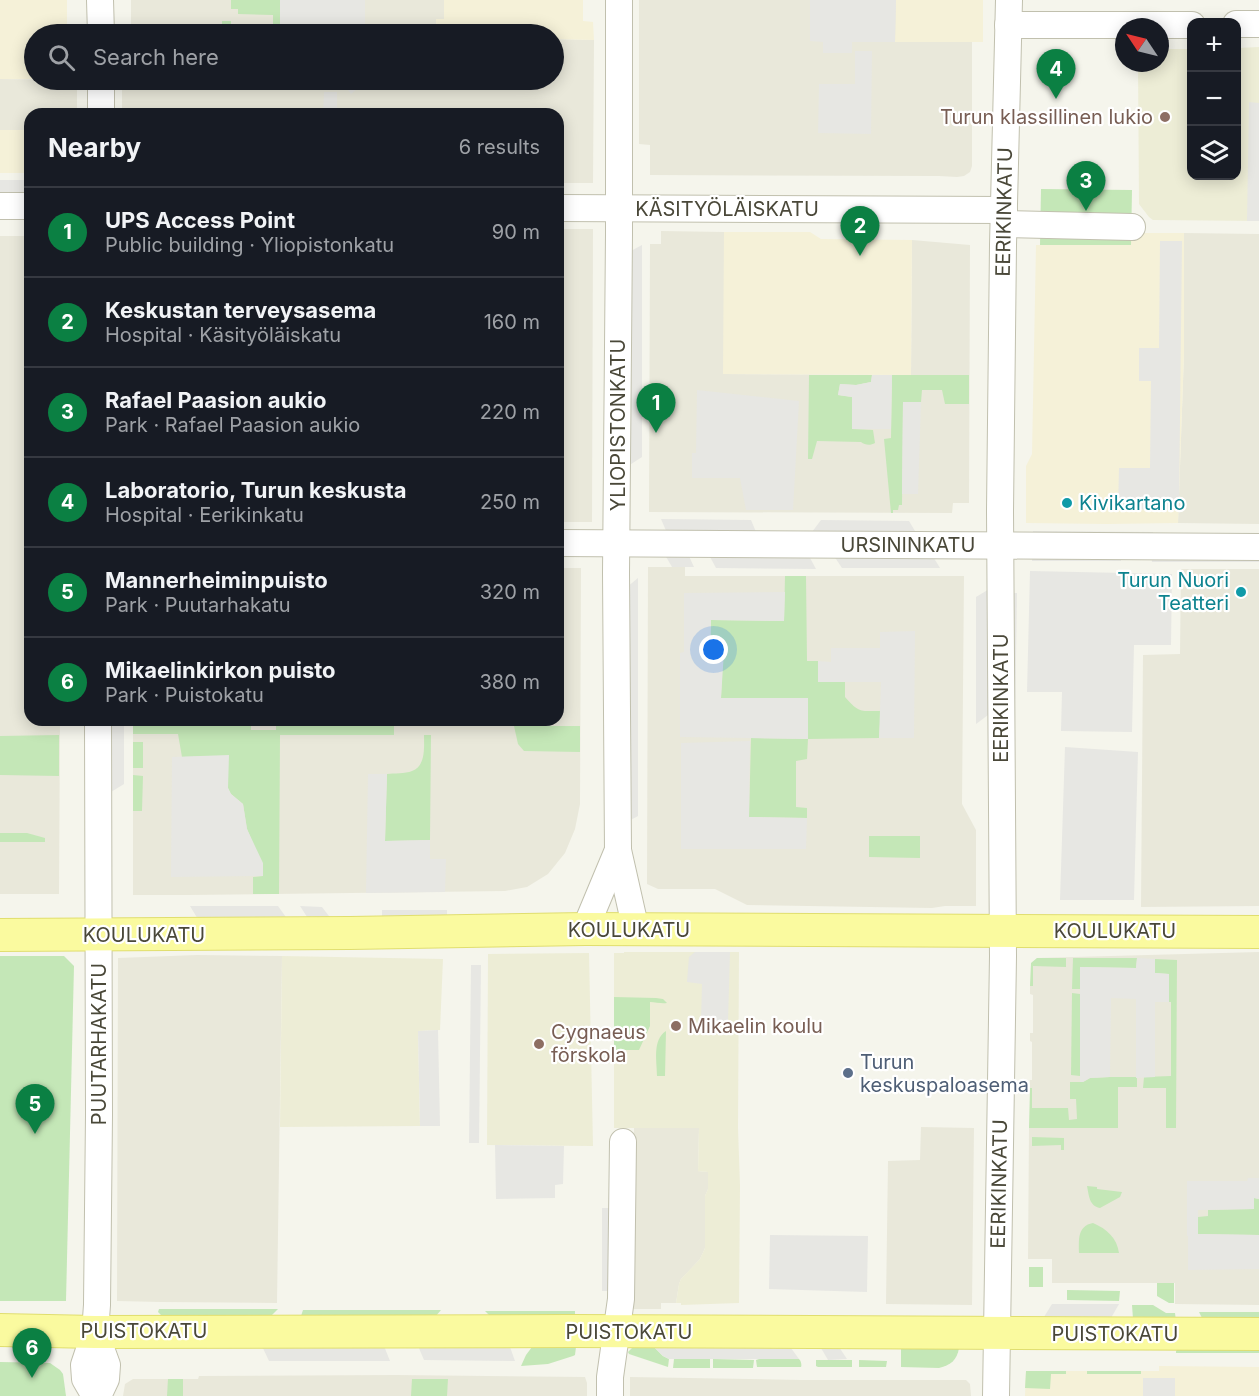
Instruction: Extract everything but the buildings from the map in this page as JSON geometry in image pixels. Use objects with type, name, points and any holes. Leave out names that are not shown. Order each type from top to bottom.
[{"type":"main road","name":"KOULUKATU","points":[[0,935],[585,929],[1259,932]]},
{"type":"main road","name":"PUISTOKATU","points":[[0,1330],[1259,1334]]},
{"type":"street","points":[[100,0],[101,24]]},
{"type":"street","name":"YLIOPISTONKATU","points":[[619,0],[618,850],[636,930]]},
{"type":"street","name":"EERIKINKATU","points":[[996,1396],[1003,931],[1000,546],[1009,0]]},
{"type":"street","points":[[1008,25],[1187,24]]},
{"type":"street","points":[[1241,24],[1259,24]]},
{"type":"street","points":[[100,108],[101,90]]},
{"type":"street","points":[[0,206],[24,206]]},
{"type":"street","name":"KÄSITYÖLÄISKATU","points":[[564,208],[1004,217],[1132,226]]},
{"type":"street","name":"URSININKATU","points":[[564,543],[1259,547]]},
{"type":"street","name":"PUUTARHAKATU","points":[[96,1396],[106,1379],[107,1365],[95,1332],[98,1291],[99,1138],[98,726]]},
{"type":"street","name":"YLIOPISTONKATU","points":[[585,929],[618,850]]},
{"type":"street","points":[[610,1396],[610,1377],[621,1299],[623,1142]]},
{"type":"shaded area","points":[[0,0],[67,0],[67,24],[24,24],[24,79],[0,79]]},
{"type":"shaded area","points":[[131,0],[444,0],[444,19],[436,19],[436,24],[131,24]]},
{"type":"shaded area","points":[[280,0],[365,0],[365,24],[280,24]]},
{"type":"shaded area","points":[[444,0],[583,0],[583,21],[593,22],[594,40],[564,39],[564,24],[436,24],[436,19],[444,19]]},
{"type":"shaded area","points":[[639,0],[896,0],[896,42],[972,41],[972,166],[970,172],[957,177],[650,175],[650,145],[639,144]]},
{"type":"shaded area","points":[[810,0],[896,0],[895,42],[852,42],[852,53],[823,53],[823,42],[810,41]]},
{"type":"shaded area","points":[[896,0],[983,0],[983,42],[895,42]]},
{"type":"shaded area","points":[[564,39],[594,40],[593,183],[564,183],[564,108],[122,108],[122,90],[564,90]]},
{"type":"shaded area","name":"Turun klassillinen lukio","points":[[1259,47],[1259,221],[1153,220],[1139,204],[1138,72],[1169,72],[1169,49],[1187,49],[1187,180],[1241,180],[1241,48]]},
{"type":"shaded area","points":[[855,51],[872,51],[871,134],[818,133],[819,84],[855,84]]},
{"type":"shaded area","points":[[0,79],[24,79],[24,90],[77,90],[77,108],[24,108],[24,130],[0,130]]},
{"type":"shaded area","points":[[324,92],[337,92],[337,108],[323,108]]},
{"type":"shaded area","points":[[1249,102],[1259,103],[1259,221],[1247,221]]},
{"type":"shaded area","points":[[0,130],[24,130],[24,173],[0,173]]},
{"type":"shaded area","points":[[0,180],[24,180],[24,194],[0,193]]},
{"type":"shaded area","points":[[564,229],[593,229],[592,522],[564,522]]},
{"type":"shaded area","points":[[661,231],[724,232],[724,374],[911,375],[912,240],[970,245],[969,503],[953,503],[952,513],[649,512],[650,244],[661,244]]},
{"type":"shaded area","points":[[724,232],[810,232],[821,239],[912,240],[911,375],[723,374]]},
{"type":"shaded area","points":[[1131,233],[1184,233],[1184,353],[1178,523],[1026,523],[1026,466],[1032,454],[1036,245],[1130,245]]},
{"type":"shaded area","points":[[1184,233],[1259,234],[1259,524],[1178,523],[1184,353]]},
{"type":"shaded area","points":[[0,236],[24,236],[24,726],[60,726],[59,894],[0,894]]},
{"type":"shaded area","points":[[1160,241],[1182,241],[1179,510],[1118,509],[1119,468],[1150,468],[1151,381],[1139,381],[1139,348],[1159,348]]},
{"type":"shaded area","points":[[642,245],[642,457],[628,466],[629,252]]},
{"type":"shaded area","points":[[872,375],[892,375],[891,429],[852,429],[852,397],[838,395],[840,384],[856,385],[871,382]]},
{"type":"shaded area","points":[[697,390],[799,401],[793,510],[746,510],[740,478],[692,478],[692,453],[696,453]]},
{"type":"shaded area","points":[[903,402],[921,402],[918,494],[902,494]]},
{"type":"shaded area","points":[[661,519],[751,520],[756,532],[667,533]]},
{"type":"shaded area","points":[[821,520],[909,521],[915,531],[812,532]]},
{"type":"shaded area","points":[[1033,531],[1153,532],[1153,538],[1033,537]]},
{"type":"shaded area","points":[[688,554],[694,567],[672,567],[665,555]]},
{"type":"shaded area","points":[[1121,554],[1121,561],[1032,561],[1032,555]]},
{"type":"shaded area","points":[[709,555],[809,556],[816,569],[716,568]]},
{"type":"shaded area","points":[[932,555],[940,568],[842,568],[834,556]]},
{"type":"shaded area","points":[[1151,556],[1259,557],[1259,562],[1152,562]]},
{"type":"shaded area","points":[[648,567],[685,567],[685,576],[964,576],[962,804],[976,830],[976,906],[932,908],[747,905],[715,889],[658,889],[647,884]]},
{"type":"shaded area","points":[[564,568],[581,568],[580,804],[575,829],[565,853],[548,874],[527,887],[505,891],[133,895],[133,726],[564,726]]},
{"type":"shaded area","points":[[1181,569],[1259,569],[1259,906],[1141,907],[1143,655],[1180,654]]},
{"type":"shaded area","points":[[1030,571],[1172,574],[1171,645],[1134,645],[1132,732],[1061,731],[1062,692],[1027,692]]},
{"type":"shaded area","points":[[638,578],[638,816],[625,823],[626,588]]},
{"type":"shaded area","points":[[991,588],[988,715],[976,724],[976,597]]},
{"type":"shaded area","points":[[785,592],[784,621],[711,620],[710,650],[724,651],[721,698],[808,698],[808,739],[680,737],[680,653],[684,652],[684,593]]},
{"type":"shaded area","points":[[1011,593],[1017,593],[1014,791]]},
{"type":"shaded area","points":[[915,631],[914,738],[879,738],[881,682],[818,682],[818,661],[831,662],[831,648],[880,648],[880,632]]},
{"type":"shaded area","points":[[110,726],[124,726],[124,784],[111,792]]},
{"type":"shaded area","points":[[750,741],[749,817],[807,818],[806,849],[681,849],[681,743]]},
{"type":"shaded area","points":[[1065,747],[1138,752],[1134,900],[1060,900]]},
{"type":"shaded area","points":[[229,755],[228,788],[231,794],[243,804],[247,829],[263,863],[263,876],[171,877],[172,757]]},
{"type":"shaded area","points":[[368,774],[387,774],[385,841],[430,840],[430,859],[446,859],[445,892],[366,893]]},
{"type":"shaded area","points":[[190,906],[278,906],[288,920],[199,921]]},
{"type":"shaded area","points":[[300,906],[322,907],[332,920],[309,920]]},
{"type":"shaded area","points":[[382,910],[447,910],[447,916],[382,916]]},
{"type":"shaded area","points":[[695,952],[730,952],[728,1022],[701,1022],[702,984],[687,982],[689,957]]},
{"type":"shaded area","name":"Mikaelin koulu","points":[[739,952],[739,1303],[681,1305],[681,1303],[676,1303],[681,1279],[700,1259],[705,1248],[705,1196],[708,1189],[708,1172],[698,1171],[699,1128],[614,1128],[614,953]]},
{"type":"shaded area","points":[[1259,952],[1259,1305],[1175,1304],[1175,1283],[1052,1283],[1052,1259],[1028,1259],[1029,1128],[1032,1108],[1030,1033],[1033,1033],[1033,995],[1030,994],[1030,986],[1033,986],[1033,966],[1037,958]]},
{"type":"shaded area","name":"Cygnaeus förskola","points":[[589,953],[593,1146],[487,1145],[488,954]]},
{"type":"shaded area","points":[[197,955],[282,956],[277,1303],[117,1301],[118,958]]},
{"type":"shaded area","points":[[282,956],[443,959],[440,1030],[418,1031],[420,1126],[280,1127]]},
{"type":"shaded area","points":[[1137,958],[1155,959],[1155,973],[1169,974],[1169,1002],[1155,1002],[1155,1077],[1136,1078],[1136,999],[1111,998],[1110,1077],[1090,1078],[1080,1082],[1080,967],[1136,968]]},
{"type":"shaded area","points":[[471,965],[481,965],[479,1143],[469,1143]]},
{"type":"shaded area","points":[[438,1030],[440,1126],[420,1126],[418,1031]]},
{"type":"shaded area","points":[[921,1127],[974,1128],[972,1305],[886,1304],[888,1161],[920,1160]]},
{"type":"shaded area","points":[[634,1128],[699,1128],[698,1171],[708,1172],[708,1189],[705,1196],[705,1248],[700,1259],[681,1279],[676,1303],[661,1303],[661,1309],[633,1309]]},
{"type":"shaded area","points":[[495,1145],[564,1146],[563,1184],[555,1185],[555,1198],[496,1199]]},
{"type":"shaded area","points":[[1248,1178],[1259,1178],[1259,1199],[1254,1198],[1254,1209],[1198,1210],[1198,1234],[1259,1235],[1259,1269],[1188,1270],[1187,1181],[1247,1181]]},
{"type":"shaded area","points":[[602,1208],[614,1208],[614,1291],[602,1291]]},
{"type":"shaded area","points":[[770,1235],[868,1236],[867,1292],[769,1289]]},
{"type":"shaded area","points":[[1052,1304],[1119,1304],[1111,1318],[1044,1317]]},
{"type":"shaded area","points":[[262,1346],[384,1346],[390,1361],[269,1361]]},
{"type":"shaded area","points":[[418,1346],[510,1347],[515,1361],[424,1360]]},
{"type":"shaded area","points":[[654,1347],[791,1348],[799,1359],[669,1359]]},
{"type":"shaded area","points":[[839,1347],[847,1359],[828,1360],[821,1348]]},
{"type":"shaded area","points":[[1159,1366],[1259,1367],[1259,1396],[1025,1396],[1026,1371],[1159,1371]]},
{"type":"shaded area","points":[[199,1376],[585,1377],[587,1396],[123,1396],[125,1384],[133,1379],[198,1379]]},
{"type":"shaded area","points":[[630,1377],[966,1380],[970,1384],[971,1396],[630,1396]]},
{"type":"shaded area","points":[[1143,1378],[1175,1378],[1175,1396],[1143,1396]]},
{"type":"green space","points":[[231,0],[280,0],[280,24],[273,24],[273,15],[238,14],[238,9],[231,9]]},
{"type":"green space","points":[[222,21],[231,21],[231,24],[222,24]]},
{"type":"green space","points":[[1041,189],[1132,190],[1131,245],[1040,245]]},
{"type":"green space","points":[[809,375],[872,375],[871,382],[856,385],[840,384],[838,395],[852,397],[852,429],[873,430],[875,443],[868,445],[861,442],[817,441],[812,459],[808,459]]},
{"type":"green space","points":[[892,375],[969,375],[969,404],[945,404],[942,390],[922,390],[921,402],[903,402],[902,505],[891,513],[884,439],[891,438]]},
{"type":"green space","points":[[785,576],[806,576],[807,661],[818,661],[818,682],[845,682],[845,697],[854,706],[864,711],[881,711],[879,738],[808,739],[721,698],[723,651],[710,650],[711,620],[784,621]]},
{"type":"green space","points":[[133,726],[251,726],[251,730],[276,730],[276,726],[394,726],[394,735],[280,735],[279,894],[253,894],[253,877],[263,876],[247,829],[243,804],[231,794],[228,788],[228,756],[182,757],[178,734],[133,734]]},
{"type":"green space","points":[[514,726],[580,726],[580,752],[524,751],[518,744]]},
{"type":"green space","points":[[59,735],[59,776],[0,775],[0,736]]},
{"type":"green space","points":[[424,735],[431,735],[430,840],[385,841],[387,774],[406,773],[417,769],[422,761]]},
{"type":"green space","points":[[751,738],[808,739],[807,759],[796,761],[796,807],[807,808],[807,818],[749,817]]},
{"type":"green space","points":[[133,742],[143,742],[143,768],[133,768]]},
{"type":"green space","points":[[133,775],[143,776],[142,811],[133,811]]},
{"type":"green space","points":[[0,833],[27,833],[45,838],[45,842],[0,842]]},
{"type":"green space","points":[[869,836],[920,836],[920,858],[869,857]]},
{"type":"green space","points":[[0,956],[64,956],[74,966],[66,1301],[0,1301]]},
{"type":"green space","points":[[1037,958],[1066,958],[1066,967],[1033,966],[1033,986],[1030,986],[1031,963]]},
{"type":"green space","points":[[1073,958],[1137,958],[1136,968],[1080,967],[1080,989],[1072,989]]},
{"type":"green space","points":[[1155,959],[1177,960],[1176,1128],[1166,1128],[1166,1088],[1143,1088],[1144,1077],[1171,1076],[1169,974],[1155,973]]},
{"type":"green space","points":[[1072,993],[1080,994],[1080,1076],[1071,1075]]},
{"type":"green space","points":[[614,997],[656,998],[663,999],[667,1003],[650,1002],[650,1026],[639,1050],[614,1050]]},
{"type":"green space","points":[[666,1031],[665,1076],[657,1076],[657,1045]]},
{"type":"green space","points":[[1110,1077],[1137,1077],[1137,1087],[1118,1087],[1118,1128],[1029,1128],[1030,1088],[1032,1088],[1032,1108],[1068,1108],[1069,1120],[1077,1119],[1076,1099],[1070,1099],[1070,1082]]},
{"type":"green space","points":[[1032,1137],[1064,1138],[1064,1150],[1061,1150],[1061,1145],[1032,1146]]},
{"type":"green space","points":[[1087,1186],[1122,1192],[1120,1197],[1100,1208],[1092,1203]]},
{"type":"green space","points":[[1254,1198],[1259,1199],[1259,1235],[1198,1234],[1198,1217],[1208,1216],[1208,1210],[1254,1209]]},
{"type":"green space","points":[[1093,1223],[1110,1235],[1119,1253],[1079,1253],[1079,1239],[1082,1230]]},
{"type":"green space","points":[[1029,1267],[1043,1267],[1043,1287],[1029,1287]]},
{"type":"green space","points":[[1157,1283],[1174,1283],[1174,1303],[1169,1303],[1157,1296]]},
{"type":"green space","points":[[1067,1290],[1120,1291],[1119,1301],[1067,1300]]},
{"type":"green space","points":[[1132,1305],[1153,1305],[1166,1313],[1175,1313],[1176,1321],[1133,1319]]},
{"type":"green space","points":[[159,1309],[278,1309],[270,1317],[163,1317],[158,1312]]},
{"type":"green space","points":[[303,1310],[441,1310],[435,1317],[301,1316]]},
{"type":"green space","points":[[485,1311],[575,1311],[575,1318],[492,1318]]},
{"type":"green space","points":[[1199,1312],[1259,1312],[1259,1321],[1203,1320]]},
{"type":"green space","points":[[532,1347],[576,1347],[573,1356],[548,1364],[521,1366]]},
{"type":"green space","points":[[654,1347],[669,1359],[668,1367],[628,1352],[632,1348]]},
{"type":"green space","points":[[959,1348],[955,1359],[943,1367],[901,1367],[901,1349]]},
{"type":"green space","points":[[1178,1349],[1259,1349],[1259,1353],[1176,1353]]},
{"type":"green space","points":[[674,1359],[710,1359],[710,1368],[673,1368]]},
{"type":"green space","points":[[713,1359],[754,1360],[753,1368],[713,1368]]},
{"type":"green space","points":[[799,1359],[801,1367],[757,1367],[756,1360]]},
{"type":"green space","points":[[816,1360],[852,1360],[852,1367],[818,1367]]},
{"type":"green space","points":[[859,1360],[887,1361],[886,1367],[859,1367]]},
{"type":"green space","points":[[0,1362],[50,1363],[63,1374],[66,1396],[0,1396]]},
{"type":"green space","points":[[1026,1371],[1066,1371],[1066,1374],[1051,1374],[1050,1389],[1025,1388]]},
{"type":"green space","points":[[1087,1371],[1141,1371],[1141,1374],[1087,1374]]},
{"type":"green space","points":[[168,1379],[183,1379],[183,1396],[167,1396]]},
{"type":"green space","points":[[412,1379],[448,1379],[447,1396],[411,1396]]},
{"type":"place","name":"Laboratorio, Turun keskusta","points":[[1056,99]]},
{"type":"place","name":"Turun klassillinen lukio","points":[[1165,117]]},
{"type":"place","name":"Rafael Paasion aukio","points":[[1086,211]]},
{"type":"place","name":"Keskustan terveysasema","points":[[860,256]]},
{"type":"place","name":"UPS Access Point","points":[[656,433]]},
{"type":"place","name":"Kivikartano","points":[[1067,503]]},
{"type":"place","name":"Turun Nuori Teatteri","points":[[1241,592]]},
{"type":"place","name":"Mikaelin koulu","points":[[676,1026]]},
{"type":"place","name":"Cygnaeus förskola","points":[[539,1044]]},
{"type":"place","name":"Turun keskuspaloasema","points":[[848,1073]]},
{"type":"place","name":"Mannerheiminpuisto","points":[[35,1134]]},
{"type":"place","name":"Mikaelinkirkon puisto","points":[[32,1378]]}]
